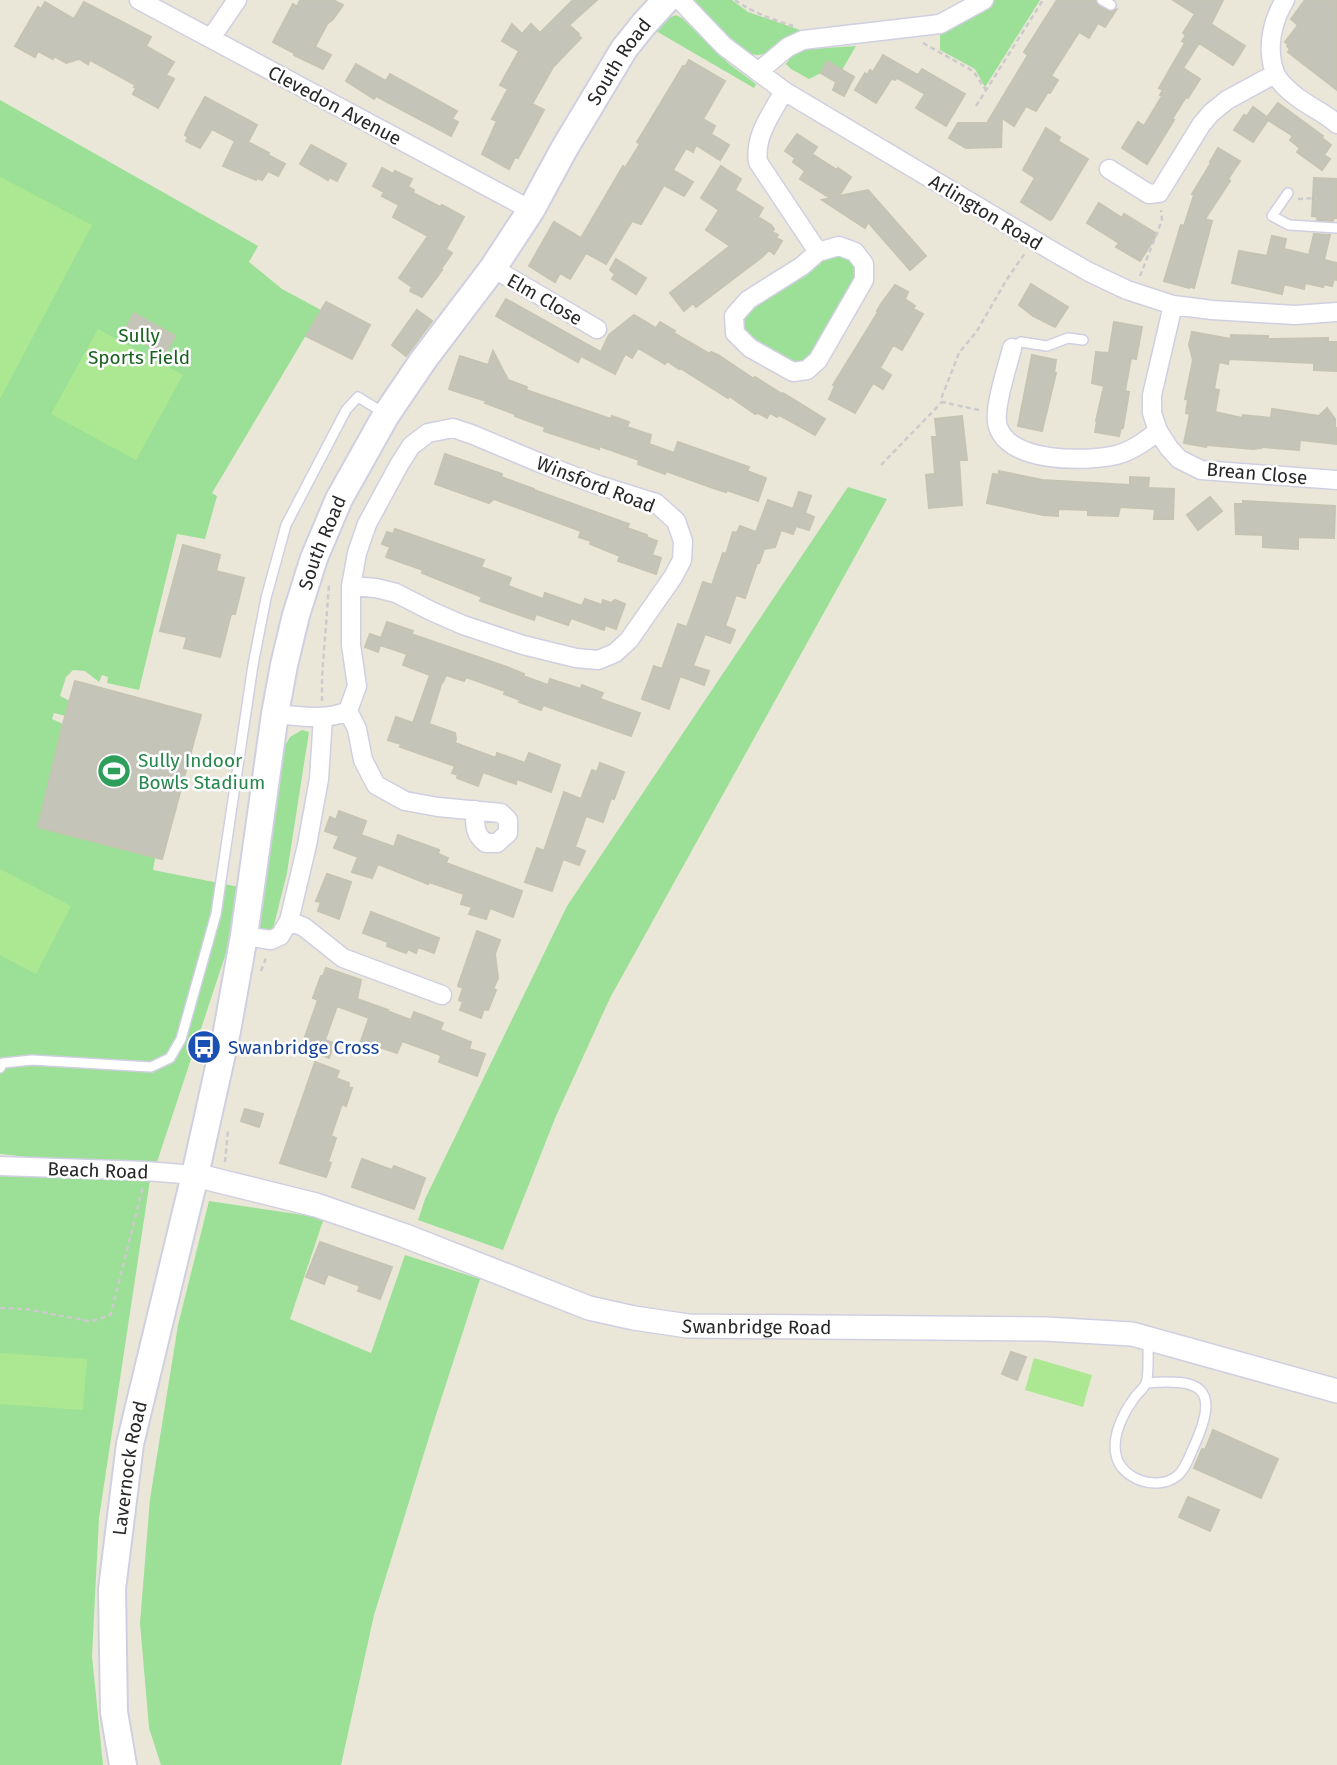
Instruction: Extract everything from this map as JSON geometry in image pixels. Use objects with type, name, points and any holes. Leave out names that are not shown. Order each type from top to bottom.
[{"type":"main road","name":"South Road","points":[[195,1175],[228,1031],[284,665],[314,558],[339,499],[386,415],[424,359],[493,268],[531,210],[624,49],[666,0]]},
{"type":"main road","name":"Lavernock Road","points":[[123,1765],[114,1712],[112,1588],[130,1444],[195,1175]]},
{"type":"street","name":"Clevedon Avenue","points":[[139,0],[531,210]]},
{"type":"street","points":[[211,38],[237,0]]},
{"type":"street","name":"Arlington Road","points":[[680,0],[724,46],[784,91],[1089,272],[1134,293],[1173,306],[1295,315],[1337,312]]},
{"type":"street","points":[[758,72],[788,47],[803,40],[940,24],[984,0]]},
{"type":"street","points":[[1285,0],[1274,23],[1270,46],[1275,75],[1294,96],[1337,124]]},
{"type":"street","points":[[1109,169],[1149,194],[1159,193],[1211,113],[1238,94],[1275,75]]},
{"type":"street","points":[[784,91],[758,139],[758,162],[818,252]]},
{"type":"street","points":[[839,246],[855,252],[864,264],[864,280],[818,360],[807,370],[793,372],[750,348],[735,333],[734,316],[748,300],[802,266],[818,252],[839,246]]},
{"type":"street","name":"Elm Close","points":[[493,268],[597,329]]},
{"type":"street","points":[[1012,348],[996,414],[998,427],[1008,442],[1036,455],[1059,459],[1117,454],[1142,443],[1158,431],[1152,412],[1152,395],[1173,306]]},
{"type":"street","name":"Winsford Road","points":[[348,711],[356,686],[351,645],[351,586],[357,552],[368,524],[399,464],[411,446],[428,433],[453,428],[583,479],[656,503],[676,521],[683,541],[682,560],[673,578],[629,640],[615,653],[598,660],[576,658],[523,645],[463,625],[396,593],[351,586]]},
{"type":"street","name":"Brean Close","points":[[1158,431],[1179,459],[1201,470],[1337,480]]},
{"type":"street","points":[[275,713],[323,717],[337,716],[348,711],[356,729],[363,760],[376,785],[404,801],[475,810]]},
{"type":"street","points":[[244,936],[271,940],[280,936],[289,921],[319,779],[323,717]]},
{"type":"street","points":[[289,921],[304,927],[343,958],[442,995]]},
{"type":"street","name":"Beach Road","points":[[0,1166],[195,1175]]},
{"type":"street","name":"Swanbridge Road","points":[[195,1175],[328,1210],[403,1235],[589,1308],[634,1318],[688,1326],[1045,1329],[1132,1334],[1337,1391]]},
{"type":"lane","points":[[1288,193],[1272,216],[1289,225],[1337,228]]},
{"type":"lane","points":[[1012,348],[1021,342],[1046,346],[1068,338],[1083,340]]},
{"type":"lane","points":[[0,1068],[4,1063],[32,1060],[151,1067],[170,1058],[181,1039],[216,914],[265,598],[286,526],[346,410],[358,397],[386,415]]},
{"type":"lane","points":[[1147,1383],[1187,1382],[1198,1387],[1204,1396],[1206,1410],[1203,1426],[1185,1466],[1177,1477],[1151,1483],[1133,1477],[1121,1468],[1115,1453],[1116,1434],[1124,1416],[1147,1383],[1148,1339]]},
{"type":"path","points":[[735,0],[766,18],[797,27]]},
{"type":"path","points":[[976,106],[1043,0]]},
{"type":"path","points":[[917,41],[973,71],[986,90]]},
{"type":"path","points":[[1134,293],[1161,220],[1159,193]]},
{"type":"path","points":[[881,465],[942,402],[959,353],[977,331],[1033,240]]},
{"type":"path","points":[[942,402],[996,414]]},
{"type":"path","points":[[259,975],[271,940]]},
{"type":"path","points":[[223,1181],[229,1120]]},
{"type":"path","points":[[0,1308],[25,1309],[88,1321],[100,1320],[111,1314],[146,1171]]},
{"type":"green space","points":[[691,0],[732,0],[748,12],[803,33],[767,53],[747,54],[736,48]]},
{"type":"green space","points":[[994,0],[1040,0],[985,87],[975,69],[940,50],[940,31],[980,13]]},
{"type":"green space","points":[[676,15],[728,63],[756,84],[754,88],[656,31],[666,19]]},
{"type":"green space","points":[[856,46],[842,70],[827,62],[821,73],[809,79],[786,64],[796,50]]},
{"type":"green space","name":"Sully Sports Field","points":[[0,100],[258,246],[249,262],[282,289],[321,310],[212,493],[217,496],[205,539],[177,534],[139,690],[107,683],[108,677],[102,675],[99,682],[85,671],[73,670],[66,677],[60,696],[70,701],[66,716],[54,713],[52,719],[63,724],[39,827],[155,858],[153,870],[239,887],[232,935],[157,1162],[66,1161],[0,1154]]},
{"type":"green space","points":[[0,177],[92,225],[0,399]]},
{"type":"green space","points":[[839,252],[853,258],[858,273],[812,357],[800,366],[747,338],[741,330],[743,311]]},
{"type":"green space","points":[[98,329],[183,375],[136,460],[51,414]]},
{"type":"green space","points":[[848,487],[887,499],[610,998],[556,1116],[503,1250],[418,1220],[425,1199],[567,906]]},
{"type":"green space","points":[[302,730],[309,732],[287,873],[273,929],[262,930],[256,923],[283,749],[290,737]]},
{"type":"green space","points":[[0,869],[71,906],[36,974],[0,955]]},
{"type":"green space","points":[[0,1176],[150,1180],[99,1518],[92,1656],[103,1765],[0,1765]]},
{"type":"green space","points":[[209,1201],[324,1218],[290,1319],[371,1353],[405,1255],[480,1279],[374,1615],[341,1765],[161,1765],[149,1728],[140,1623],[150,1499],[178,1325]]},
{"type":"green space","points":[[0,1353],[87,1359],[83,1410],[0,1404]]},
{"type":"green space","points":[[1034,1358],[1092,1375],[1083,1407],[1025,1390]]},
{"type":"building","points":[[300,0],[333,0],[343,5],[327,24],[315,47],[331,55],[323,69],[273,42],[293,4],[297,7]]},
{"type":"building","points":[[573,0],[597,0],[569,25],[581,38],[553,67],[532,104],[544,110],[518,158],[515,157],[509,169],[482,154],[497,121],[492,119],[508,89],[500,85],[519,51],[502,41],[512,24],[522,34],[531,24],[540,33]]},
{"type":"building","points":[[1057,0],[1095,0],[1098,6],[1108,11],[1116,10],[1105,27],[1098,23],[1089,38],[1079,32],[1051,76],[1058,80],[1036,111],[1026,106],[1014,126],[1002,118],[1001,147],[966,148],[949,138],[958,123],[987,123],[1028,55],[1024,52]]},
{"type":"building","points":[[1173,0],[1223,0],[1211,24],[1245,46],[1233,65],[1199,43],[1183,68],[1200,79],[1172,119],[1174,120],[1147,164],[1122,148],[1138,122],[1144,126],[1162,96],[1160,95],[1163,90],[1159,88],[1185,43],[1182,41],[1186,35],[1183,33],[1195,14]]},
{"type":"building","points":[[1305,0],[1337,0],[1337,90],[1288,52],[1290,49],[1285,42],[1298,25],[1291,19]]},
{"type":"building","points":[[45,2],[74,19],[84,2],[151,37],[146,46],[174,62],[166,75],[174,79],[158,108],[133,94],[135,85],[90,60],[88,64],[79,59],[66,63],[38,51],[35,57],[15,46],[38,7],[41,9]]},
{"type":"building","points":[[883,55],[918,75],[922,69],[965,94],[946,126],[916,108],[925,94],[897,78],[892,78],[876,103],[855,90],[865,73],[867,75],[870,70],[873,72]]},
{"type":"building","points":[[689,60],[725,81],[703,119],[715,126],[711,134],[729,145],[720,160],[696,145],[693,152],[686,148],[673,170],[693,182],[684,196],[664,185],[641,224],[632,221],[606,264],[586,253],[570,279],[560,273],[555,282],[529,266],[554,222],[581,238]]},
{"type":"building","points":[[827,61],[854,77],[844,96],[833,90],[836,82],[821,73]]},
{"type":"building","points":[[356,64],[386,81],[390,74],[457,111],[452,119],[458,122],[451,136],[376,96],[374,99],[346,81]]},
{"type":"building","points":[[205,97],[257,125],[248,142],[285,164],[278,176],[268,171],[262,180],[256,180],[223,166],[235,141],[212,129],[200,148],[186,141],[188,128]]},
{"type":"building","points":[[1278,103],[1331,145],[1324,155],[1330,159],[1322,170],[1297,152],[1300,148],[1290,140],[1293,136],[1268,120],[1253,142],[1234,130],[1253,107],[1267,117]]},
{"type":"building","points":[[1046,128],[1060,137],[1058,141],[1088,159],[1050,220],[1021,202],[1035,178],[1023,170]]},
{"type":"building","points":[[797,134],[817,147],[812,154],[851,177],[839,196],[868,190],[926,256],[910,270],[868,222],[865,228],[822,200],[830,198],[800,179],[805,171],[793,162],[795,158],[785,151]]},
{"type":"building","points":[[311,145],[346,164],[337,181],[329,177],[328,180],[300,164]]},
{"type":"building","points":[[1218,148],[1240,161],[1205,219],[1212,221],[1194,288],[1164,281],[1181,225],[1184,226],[1194,195],[1192,194]]},
{"type":"building","points":[[721,166],[741,179],[735,190],[763,208],[758,217],[771,225],[774,229],[772,232],[778,235],[776,238],[782,241],[774,254],[769,250],[696,307],[693,303],[684,311],[670,293],[730,246],[706,230],[719,210],[701,198]]},
{"type":"building","points":[[382,168],[412,179],[408,187],[414,190],[413,193],[464,217],[446,249],[452,253],[422,297],[410,291],[412,287],[399,278],[428,236],[393,217],[399,205],[382,196],[384,192],[373,186]]},
{"type":"building","points":[[1314,178],[1337,179],[1337,218],[1333,221],[1317,220],[1318,217],[1312,216]]},
{"type":"building","points":[[1099,203],[1122,218],[1124,214],[1157,234],[1140,261],[1116,247],[1119,243],[1087,223]]},
{"type":"building","points":[[1314,234],[1330,235],[1324,260],[1337,263],[1337,280],[1334,279],[1332,286],[1305,283],[1304,289],[1284,284],[1282,294],[1232,283],[1239,251],[1267,256],[1272,236],[1286,239],[1284,249],[1309,255]]},
{"type":"building","points":[[616,259],[646,278],[636,294],[612,279],[615,274],[610,270]]},
{"type":"building","points":[[1031,284],[1068,307],[1055,327],[1019,305]]},
{"type":"building","points":[[895,285],[908,292],[905,299],[915,306],[913,309],[923,314],[902,350],[893,345],[880,368],[891,375],[883,389],[873,383],[855,413],[829,399],[835,386],[833,385]]},
{"type":"building","points":[[506,299],[601,352],[609,335],[634,315],[656,328],[660,322],[675,331],[674,333],[710,354],[711,352],[718,355],[754,379],[755,377],[825,419],[815,435],[779,415],[777,417],[770,413],[767,418],[755,414],[680,368],[667,361],[665,364],[638,348],[632,358],[625,354],[615,374],[581,356],[578,362],[496,316]]},
{"type":"building","points":[[326,302],[370,325],[352,359],[306,336]]},
{"type":"building","points":[[417,310],[432,321],[406,356],[392,345]]},
{"type":"building","points":[[134,313],[175,336],[165,355],[124,332]]},
{"type":"building","points":[[1114,322],[1142,327],[1136,359],[1131,358],[1125,391],[1129,392],[1123,428],[1119,436],[1095,432],[1104,386],[1092,383],[1096,352],[1109,353]]},
{"type":"building","points":[[1192,332],[1231,339],[1231,335],[1268,336],[1268,339],[1328,338],[1328,342],[1337,342],[1337,371],[1314,370],[1314,363],[1229,359],[1228,364],[1219,362],[1214,389],[1219,390],[1215,412],[1242,418],[1243,415],[1271,418],[1272,409],[1319,416],[1327,408],[1335,419],[1337,444],[1300,440],[1299,450],[1206,447],[1184,443],[1190,414],[1186,413],[1188,400],[1185,399],[1193,360],[1189,345]]},
{"type":"building","points":[[493,351],[508,380],[527,387],[526,390],[611,419],[612,416],[629,422],[627,427],[651,435],[649,444],[674,453],[678,442],[749,467],[747,471],[766,478],[758,501],[666,471],[665,474],[638,464],[639,460],[544,431],[545,427],[485,403],[486,401],[449,389],[460,356],[488,365]]},
{"type":"building","points":[[1032,355],[1056,360],[1056,373],[1042,431],[1018,426]]},
{"type":"building","points":[[962,416],[967,460],[959,460],[962,505],[929,508],[926,475],[935,474],[932,437],[937,437],[935,419]]},
{"type":"building","points":[[445,454],[629,524],[627,528],[657,541],[652,555],[661,558],[656,574],[618,561],[620,556],[579,537],[581,531],[494,499],[489,503],[435,484]]},
{"type":"building","points":[[999,471],[1042,480],[1130,485],[1130,477],[1149,478],[1148,488],[1174,489],[1173,519],[1154,519],[1155,509],[1120,507],[1118,516],[1088,515],[1088,510],[1058,509],[1058,516],[987,503],[993,474],[999,475]]},
{"type":"building","points":[[799,492],[811,496],[805,513],[814,517],[809,530],[796,526],[793,534],[781,530],[775,547],[764,549],[745,598],[736,595],[725,626],[735,630],[730,643],[705,634],[693,666],[709,671],[704,685],[680,676],[669,709],[642,699],[654,666],[662,669],[678,624],[687,627],[703,582],[712,585],[733,532],[737,533],[740,526],[756,532],[768,500],[793,509]]},
{"type":"building","points":[[1210,497],[1222,511],[1198,530],[1187,515]]},
{"type":"building","points":[[1243,501],[1335,506],[1334,538],[1298,537],[1298,549],[1263,547],[1263,535],[1236,534],[1235,504],[1243,504]]},
{"type":"building","points":[[395,529],[484,560],[481,567],[511,578],[508,586],[543,599],[545,593],[582,606],[585,599],[602,605],[603,600],[611,603],[615,600],[625,604],[616,629],[605,625],[604,630],[571,618],[568,625],[536,614],[534,620],[480,601],[482,597],[422,573],[423,570],[386,557],[390,547],[382,544],[387,532],[393,534]]},
{"type":"building","points":[[183,545],[220,555],[216,571],[244,578],[220,657],[184,648],[187,637],[160,631]]},
{"type":"building","points":[[387,622],[413,631],[411,634],[507,667],[548,685],[550,679],[581,689],[582,685],[603,693],[600,699],[640,713],[631,736],[543,705],[541,710],[519,702],[520,700],[504,694],[505,691],[466,677],[464,681],[446,675],[429,724],[455,733],[455,743],[496,758],[497,753],[525,763],[529,753],[560,765],[551,792],[517,779],[516,784],[483,772],[478,786],[457,778],[458,775],[452,773],[455,766],[400,747],[401,744],[388,740],[396,717],[413,723],[430,675],[403,665],[407,654],[380,645],[378,652],[365,647],[370,634],[381,638]]},
{"type":"building","points":[[75,681],[201,715],[162,859],[38,827]]},
{"type":"building","points":[[600,763],[624,772],[603,822],[586,816],[575,847],[585,851],[579,865],[563,859],[552,891],[525,882],[537,848],[544,851],[564,792],[581,799],[592,770],[597,772]]},
{"type":"building","points":[[339,811],[366,821],[361,835],[394,847],[398,835],[439,850],[438,854],[448,858],[446,863],[522,891],[513,917],[490,908],[486,919],[469,914],[472,907],[461,904],[464,894],[429,882],[428,884],[378,864],[372,878],[352,872],[358,857],[334,848],[339,836],[325,831],[330,817],[336,820]]},
{"type":"building","points":[[327,874],[351,882],[339,919],[318,911],[321,902],[316,901]]},
{"type":"building","points":[[371,912],[439,938],[434,953],[418,947],[416,953],[408,949],[406,953],[387,946],[388,942],[363,933]]},
{"type":"building","points":[[477,931],[500,940],[495,954],[498,978],[493,989],[496,990],[488,1010],[484,1009],[481,1018],[460,1010],[463,1002],[459,1000],[463,988],[458,986]]},
{"type":"building","points":[[326,968],[361,980],[357,999],[411,1020],[414,1012],[443,1023],[440,1030],[471,1042],[469,1049],[485,1054],[477,1076],[439,1062],[441,1056],[438,1054],[402,1041],[397,1053],[361,1041],[369,1018],[337,1006],[325,1040],[334,1043],[329,1058],[301,1048],[318,1000],[313,998]]},
{"type":"building","points":[[315,1062],[339,1071],[336,1078],[349,1083],[348,1087],[352,1088],[346,1106],[342,1104],[331,1136],[336,1138],[326,1177],[280,1163]]},
{"type":"building","points":[[245,1109],[263,1114],[259,1127],[241,1121]]},
{"type":"building","points":[[362,1159],[392,1170],[394,1166],[425,1178],[414,1209],[352,1187]]},
{"type":"building","points":[[320,1242],[392,1267],[380,1299],[358,1291],[360,1286],[328,1274],[324,1284],[306,1277]]},
{"type":"building","points":[[1011,1352],[1026,1357],[1017,1380],[1002,1374]]},
{"type":"building","points":[[1213,1430],[1278,1459],[1261,1498],[1194,1468]]},
{"type":"building","points":[[1188,1497],[1219,1510],[1210,1531],[1179,1517]]},
{"type":"place","name":"Sully Indoor Bowls Stadium","points":[[114,771]]},
{"type":"place","name":"Swanbridge Cross","points":[[204,1047]]}]
